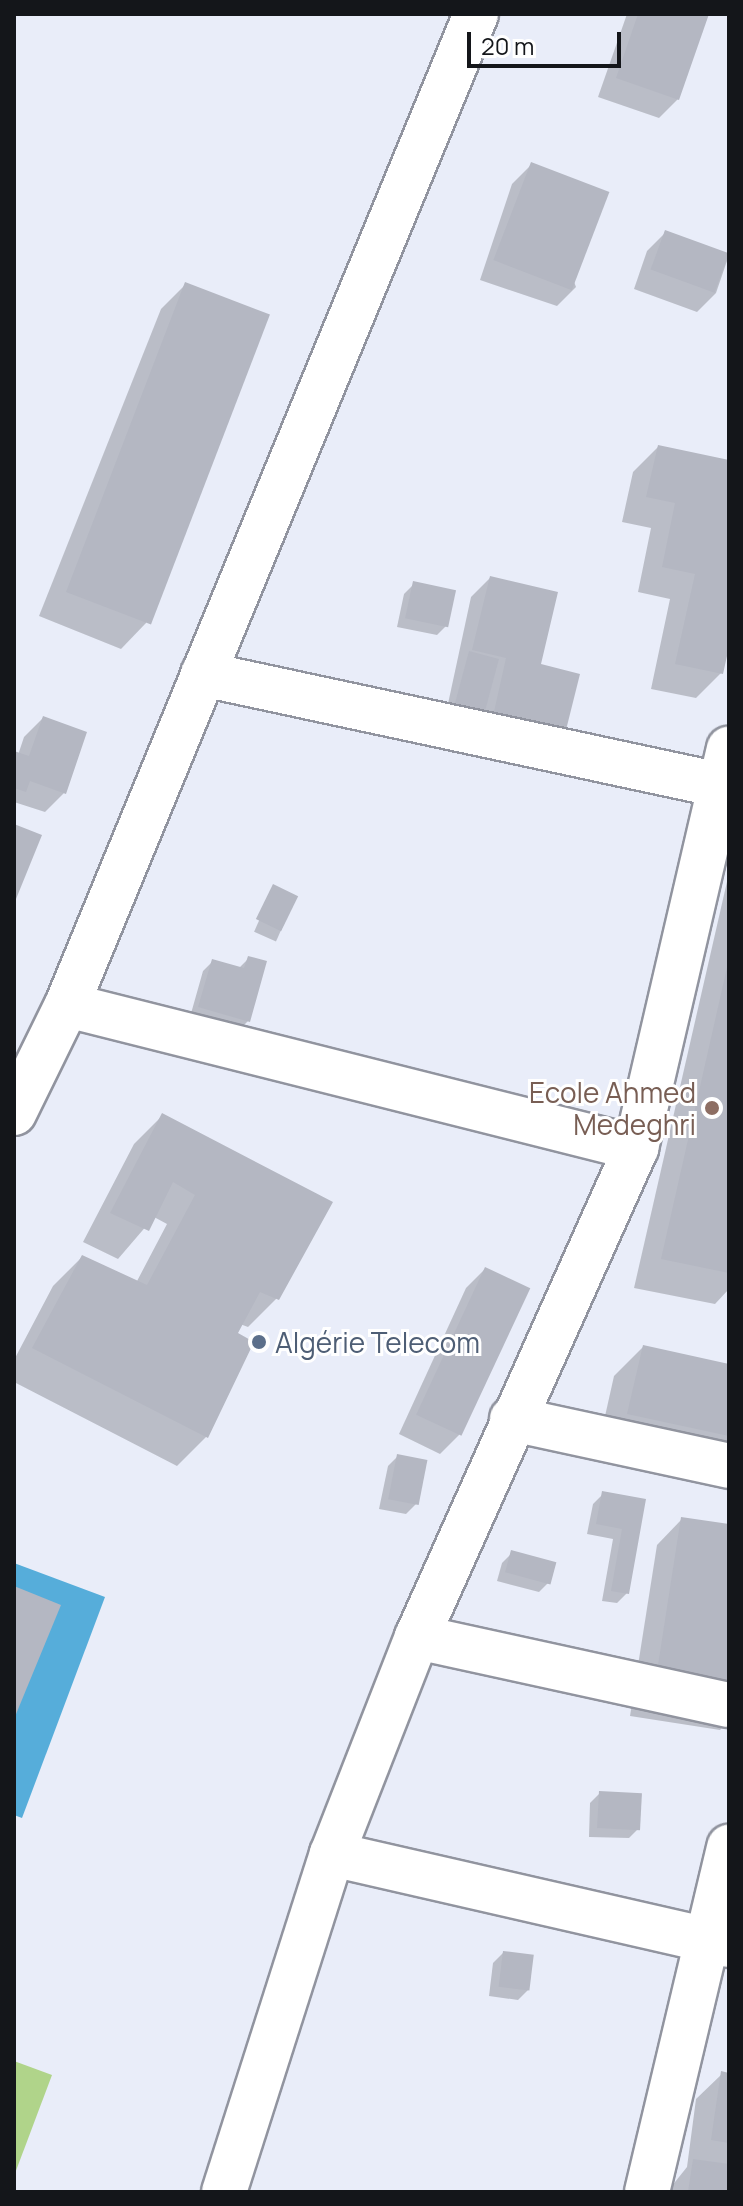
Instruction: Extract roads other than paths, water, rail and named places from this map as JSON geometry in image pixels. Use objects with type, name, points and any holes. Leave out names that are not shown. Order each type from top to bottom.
[{"type":"street","points":[[14,1113],[67,1005],[476,14]]},
{"type":"street","points":[[203,674],[726,774],[636,1148],[512,1419],[417,1637],[332,1854],[224,2192]]},
{"type":"street","points":[[67,1005],[636,1148]]},
{"type":"street","points":[[512,1419],[729,1466]]},
{"type":"street","points":[[417,1637],[729,1705]]},
{"type":"street","points":[[647,2192],[718,1942],[729,1847]]},
{"type":"street","points":[[332,1854],[718,1942]]},
{"type":"water","points":[[14,1563],[105,1597],[22,1818],[14,1815]]},
{"type":"place","name":"Ecole Ahmed Medeghri","points":[[712,1108]]},
{"type":"place","name":"Algérie Telecom","points":[[259,1342]]}]
